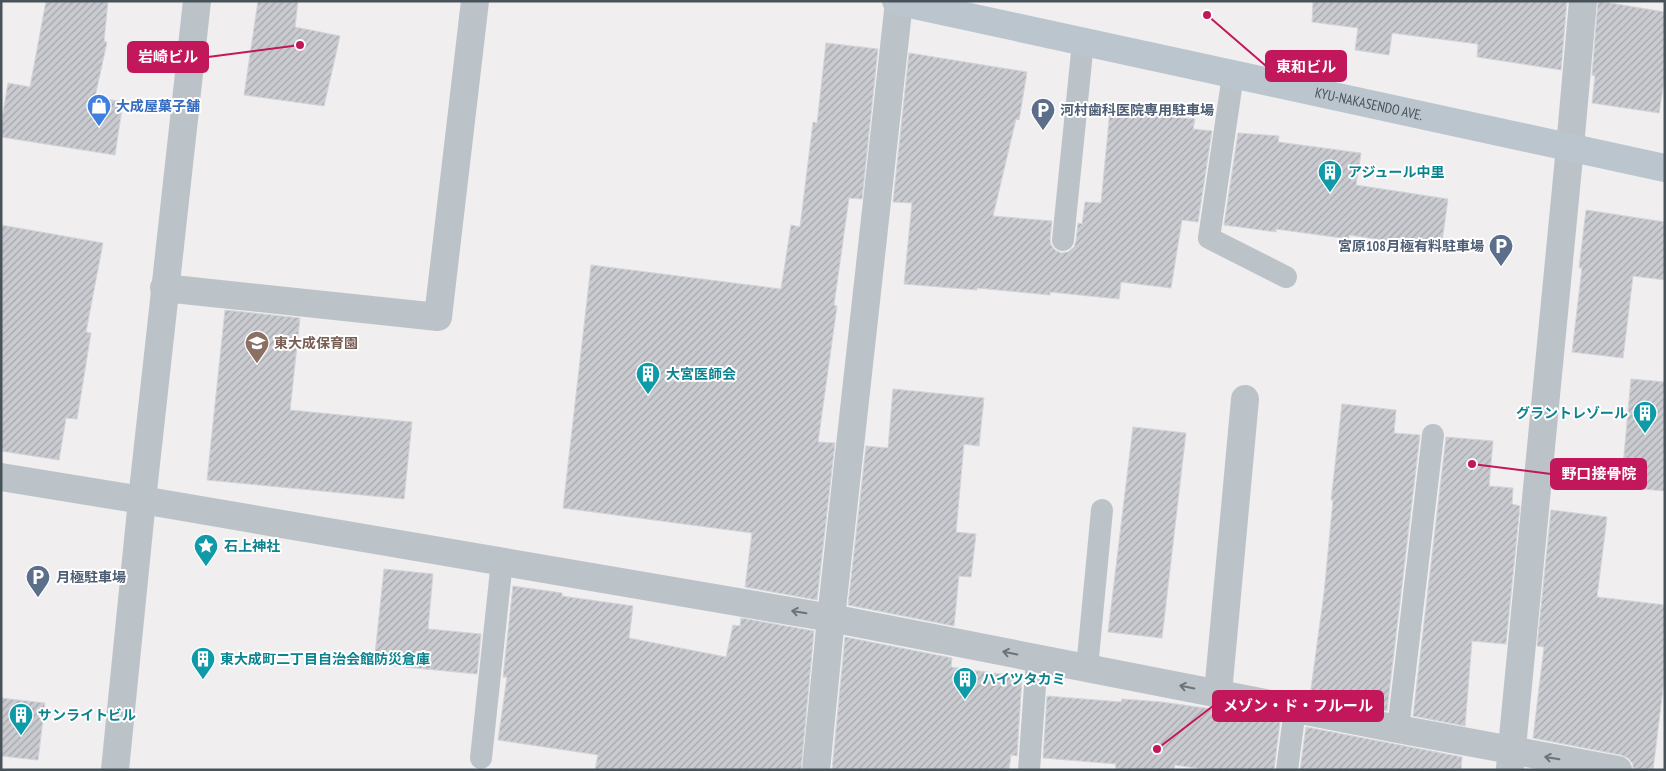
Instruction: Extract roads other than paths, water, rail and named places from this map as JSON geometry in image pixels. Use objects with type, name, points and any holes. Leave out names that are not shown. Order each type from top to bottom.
[{"type":"main road","name":"KYU-NAKASENDO AVE.","points":[[898,2],[1665,168]]},
{"type":"street","points":[[115,770],[164,288],[197,1]]},
{"type":"street","points":[[164,288],[438,317],[475,1]]},
{"type":"street","points":[[1511,760],[1583,1]]},
{"type":"street","points":[[816,770],[898,2]]},
{"type":"street","points":[[1218,694],[1245,400]]},
{"type":"street","points":[[1,477],[831,618],[1398,729],[1511,760],[1618,770]]},
{"type":"lane","points":[[1063,240],[1083,42]]},
{"type":"lane","points":[[1233,74],[1208,238],[1286,277]]},
{"type":"lane","points":[[1398,729],[1433,435]]},
{"type":"lane","points":[[1087,668],[1102,510]]},
{"type":"lane","points":[[481,758],[502,561]]},
{"type":"lane","points":[[1029,770],[1037,658]]},
{"type":"lane","points":[[1287,770],[1295,708]]},
{"type":"place","name":"東和ビル","points":[[1207,15]]},
{"type":"place","name":"岩崎ビル","points":[[300,45]]},
{"type":"place","name":"大成屋菓子舗","points":[[99,127]]},
{"type":"place","name":"河村歯科医院専用駐車場","points":[[1043,131]]},
{"type":"place","name":"アジュール中里","points":[[1330,193]]},
{"type":"place","name":"宮原108月極有料駐車場","points":[[1501,267]]},
{"type":"place","name":"東大成保育園","points":[[257,364]]},
{"type":"place","name":"大宮医師会","points":[[648,395]]},
{"type":"place","name":"グラントレゾール","points":[[1645,434]]},
{"type":"place","name":"野口接骨院","points":[[1472,464]]},
{"type":"place","name":"石上神社","points":[[206,567]]},
{"type":"place","name":"月極駐車場","points":[[38,598]]},
{"type":"place","name":"東大成町二丁目自治会館防災倉庫","points":[[203,680]]},
{"type":"place","name":"ハイツタカミ","points":[[965,700]]},
{"type":"place","name":"サンライトビル","points":[[21,736]]},
{"type":"place","name":"メゾン・ド・フルール","points":[[1157,749]]}]
